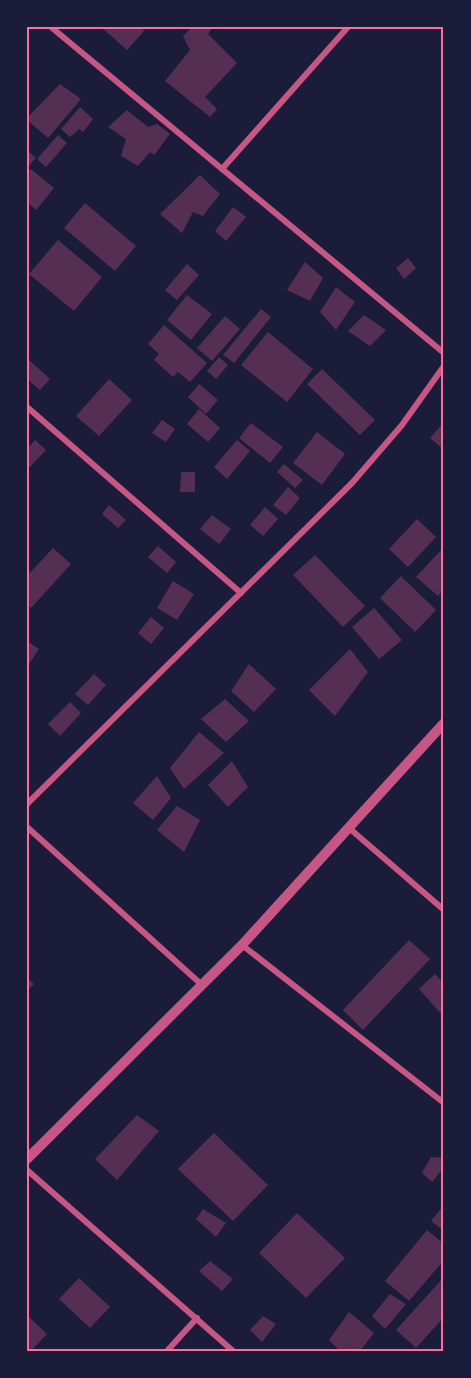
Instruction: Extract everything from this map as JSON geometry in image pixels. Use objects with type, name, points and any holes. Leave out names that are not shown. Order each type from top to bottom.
[{"type":"street","points":[[51,27],[444,353]]},
{"type":"street","points":[[222,169],[348,27]]},
{"type":"street","points":[[27,804],[352,483],[402,424],[444,366]]},
{"type":"street","points":[[27,407],[241,593]]},
{"type":"street","points":[[27,1158],[242,945],[444,723]]},
{"type":"street","points":[[27,827],[202,984]]},
{"type":"street","points":[[349,828],[444,910]]},
{"type":"street","points":[[242,945],[444,1103]]},
{"type":"street","points":[[27,1170],[233,1351]]},
{"type":"street","points":[[167,1351],[196,1318]]},
{"type":"building","points":[[101,27],[140,27],[144,31],[127,50]]},
{"type":"building","points":[[190,27],[213,27],[208,34],[237,63],[205,97],[217,109],[210,117],[165,81],[190,50],[183,36]]},
{"type":"building","points":[[60,84],[81,99],[48,138],[27,118]]},
{"type":"building","points":[[80,107],[93,119],[83,132],[79,129],[70,137],[61,129]]},
{"type":"building","points":[[127,110],[148,127],[157,124],[170,134],[154,155],[150,152],[138,166],[121,156],[126,139],[108,127]]},
{"type":"building","points":[[58,135],[67,143],[46,167],[37,159]]},
{"type":"building","points":[[27,150],[36,158],[27,168]]},
{"type":"building","points":[[31,169],[54,188],[36,210],[27,202],[27,173]]},
{"type":"building","points":[[200,175],[220,194],[203,216],[193,212],[182,233],[160,214]]},
{"type":"building","points":[[85,203],[136,246],[115,271],[64,228]]},
{"type":"building","points":[[233,207],[246,217],[226,241],[215,231]]},
{"type":"building","points":[[58,240],[102,277],[74,311],[29,274]]},
{"type":"building","points":[[408,258],[416,268],[404,279],[396,268]]},
{"type":"building","points":[[305,262],[323,278],[310,301],[287,290]]},
{"type":"building","points":[[187,264],[199,275],[177,300],[165,290]]},
{"type":"building","points":[[336,287],[355,302],[336,330],[320,312]]},
{"type":"building","points":[[187,295],[212,314],[191,340],[167,320]]},
{"type":"building","points":[[261,309],[271,317],[234,363],[223,355]]},
{"type":"building","points":[[364,315],[386,330],[370,346],[348,331]]},
{"type":"building","points":[[225,316],[240,329],[212,361],[197,348]]},
{"type":"building","points":[[164,325],[207,363],[190,382],[178,372],[173,377],[154,360],[159,354],[148,344]]},
{"type":"building","points":[[268,332],[313,369],[287,402],[241,365]]},
{"type":"building","points":[[219,357],[228,365],[216,379],[207,371]]},
{"type":"building","points":[[28,359],[50,379],[40,390],[27,379]]},
{"type":"building","points":[[322,369],[375,420],[360,435],[307,384]]},
{"type":"building","points":[[109,379],[132,400],[99,436],[76,416]]},
{"type":"building","points":[[199,384],[218,400],[206,414],[188,397]]},
{"type":"building","points":[[199,409],[220,428],[208,442],[187,424]]},
{"type":"building","points":[[162,420],[175,429],[166,442],[152,433]]},
{"type":"building","points":[[444,422],[444,447],[443,449],[430,438]]},
{"type":"building","points":[[251,423],[283,447],[270,463],[239,438]]},
{"type":"building","points":[[317,432],[345,454],[322,485],[293,463]]},
{"type":"building","points":[[35,440],[46,450],[30,467],[27,465],[27,449]]},
{"type":"building","points":[[237,440],[250,451],[227,479],[214,467]]},
{"type":"building","points":[[284,464],[303,480],[295,488],[277,472]]},
{"type":"building","points":[[181,472],[195,472],[195,492],[180,492]]},
{"type":"building","points":[[288,487],[300,498],[286,515],[273,505]]},
{"type":"building","points":[[109,505],[126,520],[118,528],[102,514]]},
{"type":"building","points":[[265,507],[278,519],[263,536],[250,525]]},
{"type":"building","points":[[212,515],[231,529],[219,544],[200,529]]},
{"type":"building","points":[[417,519],[436,537],[408,567],[389,549]]},
{"type":"building","points":[[158,546],[176,562],[167,573],[148,557]]},
{"type":"building","points":[[53,548],[71,564],[31,608],[27,604],[27,576]]},
{"type":"building","points":[[442,549],[444,550],[444,589],[438,596],[416,577]]},
{"type":"building","points":[[315,555],[365,606],[343,627],[293,575]]},
{"type":"building","points":[[401,576],[436,610],[415,632],[380,598]]},
{"type":"building","points":[[173,581],[194,594],[177,620],[157,608]]},
{"type":"building","points":[[374,608],[402,640],[379,659],[352,627]]},
{"type":"building","points":[[151,617],[164,628],[151,644],[138,633]]},
{"type":"building","points":[[27,641],[39,649],[27,667]]},
{"type":"building","points":[[350,649],[368,672],[335,716],[309,690]]},
{"type":"building","points":[[249,664],[276,689],[254,712],[231,691]]},
{"type":"building","points":[[94,674],[106,685],[88,705],[75,694]]},
{"type":"building","points":[[225,699],[249,721],[226,742],[201,719]]},
{"type":"building","points":[[70,702],[81,713],[60,736],[48,724]]},
{"type":"building","points":[[199,732],[224,753],[184,789],[170,768]]},
{"type":"building","points":[[232,761],[248,787],[228,807],[208,785]]},
{"type":"building","points":[[157,776],[171,798],[153,820],[133,803]]},
{"type":"building","points":[[177,806],[200,820],[184,852],[157,830]]},
{"type":"building","points":[[409,940],[430,959],[363,1030],[343,1010]]},
{"type":"building","points":[[435,974],[444,984],[444,1017],[419,989]]},
{"type":"building","points":[[27,978],[34,984],[27,991]]},
{"type":"building","points":[[137,1115],[159,1131],[117,1180],[95,1159]]},
{"type":"building","points":[[214,1133],[268,1185],[233,1221],[178,1169]]},
{"type":"building","points":[[431,1157],[444,1158],[444,1167],[432,1182],[422,1173]]},
{"type":"building","points":[[444,1205],[444,1231],[431,1221]]},
{"type":"building","points":[[203,1209],[226,1223],[216,1237],[196,1219]]},
{"type":"building","points":[[297,1213],[345,1258],[306,1298],[259,1253]]},
{"type":"building","points":[[427,1230],[444,1244],[444,1260],[409,1301],[385,1281]]},
{"type":"building","points":[[210,1261],[233,1279],[222,1291],[199,1271]]},
{"type":"building","points":[[444,1277],[444,1317],[416,1348],[396,1330]]},
{"type":"building","points":[[79,1278],[110,1307],[90,1328],[59,1299]]},
{"type":"building","points":[[390,1294],[406,1304],[385,1329],[372,1316]]},
{"type":"building","points":[[349,1312],[374,1333],[360,1351],[340,1351],[329,1340]]},
{"type":"building","points":[[27,1315],[47,1334],[31,1351],[27,1351]]},
{"type":"building","points":[[263,1316],[276,1324],[262,1342],[250,1330]]}]
